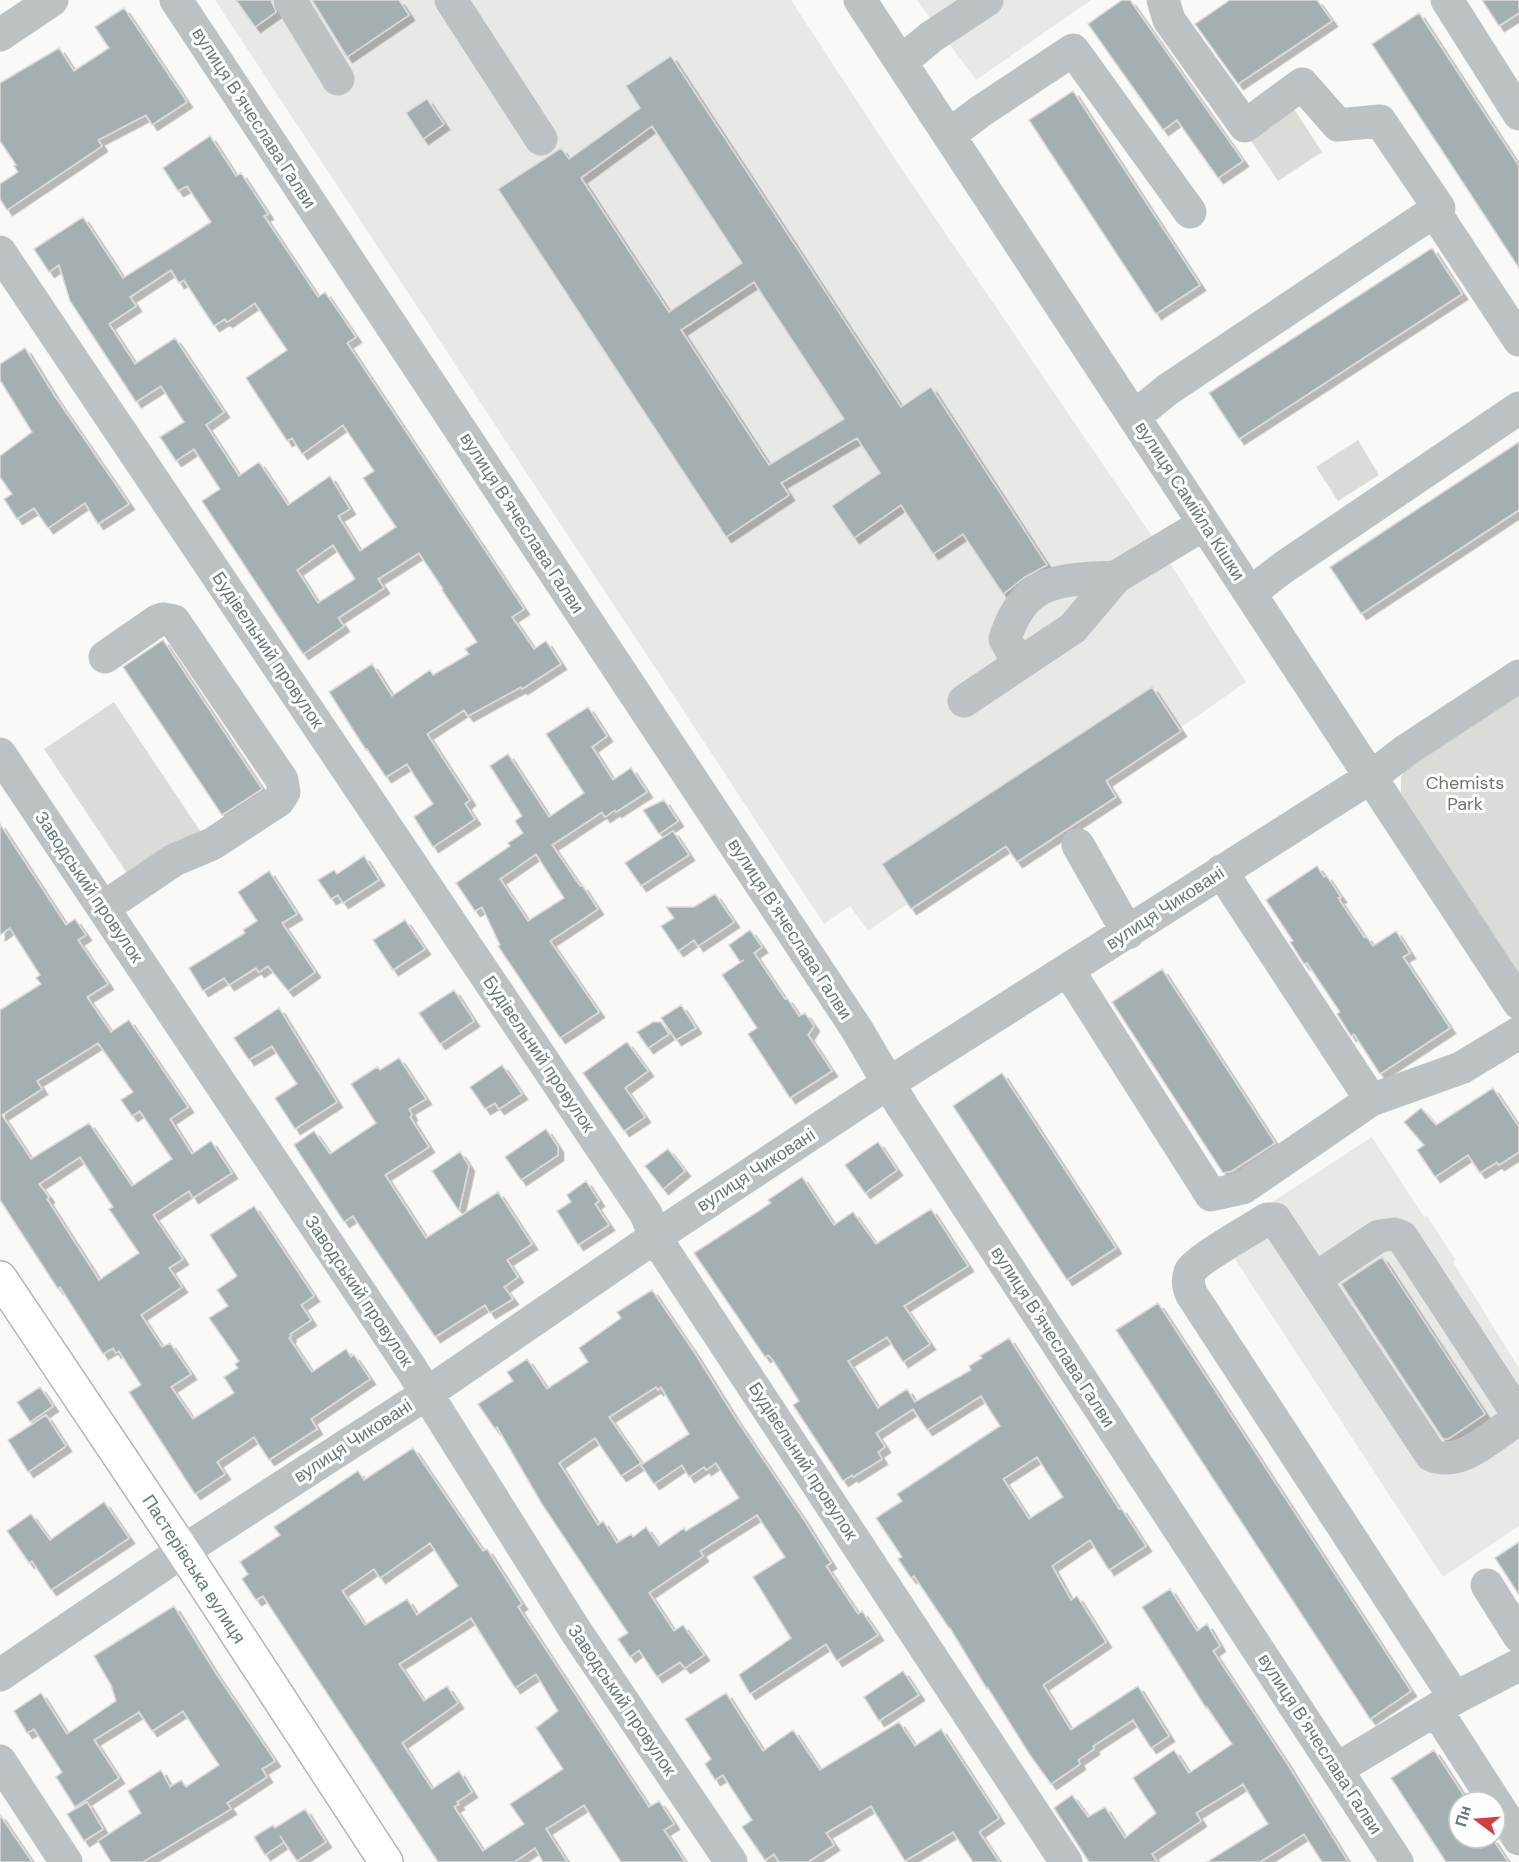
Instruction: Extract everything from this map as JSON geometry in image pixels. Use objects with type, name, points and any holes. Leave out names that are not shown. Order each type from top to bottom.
[{"type":"main road","name":"Пастерівська вулиця","points":[[0,1278],[183,1551],[386,1862]]},
{"type":"street","points":[[0,35],[52,0]]},
{"type":"street","name":"вулиця Вʼячеслава Галви","points":[[176,0],[856,1028],[888,1084],[1397,1862]]},
{"type":"street","points":[[290,0],[338,79]]},
{"type":"street","points":[[451,0],[541,139]]},
{"type":"street","name":"вулиця Самійла Кішки","points":[[860,0],[1519,1003]]},
{"type":"street","points":[[1134,417],[1167,390],[1439,208],[1380,121],[1338,124],[1302,84],[1245,126],[1169,20],[1162,0]]},
{"type":"street","points":[[1447,0],[1519,114]]},
{"type":"street","points":[[902,62],[968,5]]},
{"type":"street","points":[[949,135],[981,111],[1074,50],[1190,212]]},
{"type":"street","points":[[1434,211],[1519,340]]},
{"type":"street","name":"Будівельний провулок","points":[[0,252],[646,1214],[655,1237],[1066,1862]]},
{"type":"street","points":[[1250,593],[1284,567],[1519,408]]},
{"type":"street","points":[[964,701],[1073,628],[1116,578],[1204,524]]},
{"type":"street","points":[[1019,664],[1005,639],[1011,619],[1023,602],[1051,583],[1116,578]]},
{"type":"street","points":[[103,908],[174,860],[217,842],[278,801],[284,792],[282,780],[174,621],[163,619],[157,621],[105,657]]},
{"type":"street","name":"вулиця Чиковані","points":[[0,1675],[183,1551],[426,1394],[655,1237],[888,1084],[1371,777],[1519,676]]},
{"type":"street","name":"Заводський провулок","points":[[0,754],[426,1394],[574,1630],[731,1862]]},
{"type":"street","points":[[1078,845],[1128,933]]},
{"type":"street","points":[[1221,871],[1371,1100]]},
{"type":"street","points":[[1068,970],[1211,1195],[1243,1188],[1371,1100],[1461,1068],[1519,1034]]},
{"type":"street","points":[[1315,1279],[1379,1236],[1394,1234],[1402,1238],[1515,1410],[1512,1422],[1463,1455],[1438,1457],[1431,1455],[1315,1279],[1277,1221],[1270,1218],[1198,1263],[1189,1274],[1189,1288],[1198,1305],[1445,1704],[1519,1839]]},
{"type":"street","points":[[1487,1585],[1519,1636]]},
{"type":"street","points":[[1337,1769],[1445,1704],[1519,1665]]},
{"type":"street","points":[[0,1761],[66,1862]]},
{"type":"shaded area","points":[[215,0],[791,0],[897,162],[1162,551],[1246,682],[1180,728],[1181,732],[1106,781],[1116,797],[1017,862],[1006,847],[911,909],[907,904],[868,931],[850,906],[824,924]]},
{"type":"shaded area","points":[[917,0],[1091,0],[976,80]]},
{"type":"shaded area","points":[[1372,1137],[1424,1217],[1427,1216],[1455,1259],[1453,1262],[1519,1368],[1519,1526],[1443,1577],[1220,1236]]},
{"type":"green space","points":[[1294,109],[1322,152],[1278,181],[1249,138]]},
{"type":"green space","points":[[1358,440],[1379,475],[1338,501],[1316,467]]},
{"type":"green space","name":"Chemists Park","points":[[1519,693],[1519,975],[1401,793],[1401,777],[1406,769]]},
{"type":"green space","points":[[114,702],[201,832],[131,879],[44,749]]},
{"type":"building","points":[[236,0],[271,0],[276,12],[255,27]]},
{"type":"building","points":[[312,0],[399,0],[409,15],[347,57]]},
{"type":"building","points":[[1122,0],[1130,0],[1243,161],[1218,178],[1177,120],[1163,130],[1088,24]]},
{"type":"building","points":[[1230,0],[1317,0],[1332,21],[1238,84],[1195,24]]},
{"type":"building","points":[[1482,0],[1519,0],[1519,13],[1499,26]]},
{"type":"building","points":[[124,8],[187,102],[152,125],[146,115],[98,140],[102,146],[7,210],[0,199],[0,184],[18,172],[0,141],[0,83],[59,48],[74,71],[109,48],[95,27]]},
{"type":"building","points":[[1419,13],[1519,166],[1519,268],[1372,44]]},
{"type":"building","points":[[671,56],[901,407],[931,387],[1047,565],[1025,577],[1003,594],[963,534],[933,554],[901,505],[854,538],[832,506],[880,473],[857,438],[781,483],[789,495],[726,537],[498,189],[561,148],[569,159],[640,108],[626,86]],"holes":[[[652,126],[742,263],[669,312],[581,178]],[[754,282],[844,419],[769,465],[681,330]]]},
{"type":"building","points":[[1073,91],[1200,285],[1156,314],[1029,120]]},
{"type":"building","points":[[427,99],[444,124],[423,139],[406,113]]},
{"type":"building","points":[[210,136],[236,176],[241,173],[268,214],[264,216],[318,297],[325,292],[356,337],[347,343],[524,609],[512,617],[534,649],[546,641],[561,664],[522,689],[521,687],[468,716],[464,710],[427,734],[470,800],[465,804],[475,819],[433,847],[414,817],[433,804],[407,764],[386,777],[329,692],[372,664],[392,696],[430,670],[433,675],[469,654],[465,649],[477,642],[419,553],[378,579],[384,588],[338,618],[344,626],[303,654],[202,501],[220,489],[194,449],[176,461],[160,437],[184,422],[161,386],[136,402],[70,301],[59,265],[49,272],[34,249],[83,217],[123,278],[211,222],[187,186],[178,191],[163,168]],"holes":[[[171,270],[179,283],[184,280],[214,326],[225,319],[227,322],[255,303],[287,350],[246,378],[287,441],[292,438],[302,454],[343,425],[374,471],[363,478],[396,527],[360,551],[338,516],[350,509],[330,476],[288,505],[259,462],[239,476],[206,425],[224,412],[175,338],[135,364],[109,324],[136,306],[130,297]],[[333,545],[355,579],[318,603],[297,570]]]},
{"type":"building","points":[[1432,248],[1462,294],[1239,439],[1209,393]]},
{"type":"building","points":[[25,348],[54,395],[129,504],[98,524],[85,503],[48,528],[34,508],[17,519],[4,499],[12,494],[0,477],[0,456],[32,432],[0,380],[0,364]]},
{"type":"building","points":[[1519,442],[1519,510],[1361,614],[1330,567]]},
{"type":"building","points":[[163,640],[262,789],[222,815],[123,667]]},
{"type":"building","points":[[1152,687],[1181,731],[1106,781],[1116,797],[1017,862],[1006,846],[911,909],[882,864]]},
{"type":"building","points":[[588,707],[607,736],[592,747],[613,780],[631,768],[647,792],[605,817],[602,812],[552,845],[598,909],[550,941],[599,1012],[560,1038],[498,946],[500,945],[482,907],[475,911],[456,883],[510,846],[508,843],[523,833],[515,821],[522,816],[490,766],[508,754],[549,817],[584,793],[546,734]],"holes":[[[536,854],[564,898],[528,921],[500,879]]]},
{"type":"building","points":[[664,800],[678,821],[659,834],[643,810]]},
{"type":"building","points":[[0,824],[66,925],[75,919],[86,935],[78,940],[108,984],[87,997],[111,1032],[129,1020],[188,1107],[170,1119],[192,1154],[211,1141],[232,1173],[193,1198],[189,1191],[153,1215],[183,1259],[169,1268],[182,1287],[141,1315],[162,1347],[170,1343],[191,1374],[171,1387],[193,1419],[234,1393],[224,1377],[238,1368],[235,1364],[239,1361],[209,1318],[228,1306],[217,1290],[237,1276],[210,1235],[254,1206],[314,1296],[301,1305],[311,1320],[290,1334],[289,1338],[312,1372],[346,1349],[351,1357],[354,1355],[370,1379],[311,1419],[317,1429],[269,1460],[254,1437],[217,1462],[225,1474],[195,1494],[129,1392],[141,1385],[119,1351],[116,1353],[113,1348],[103,1354],[0,1200],[0,1010],[41,984],[36,978],[40,975],[10,928],[0,935]],"holes":[[[98,1043],[133,1092],[121,1100],[132,1116],[140,1111],[172,1159],[132,1186],[89,1123],[31,1159],[2,1115],[42,1089],[37,1081]],[[80,1157],[113,1207],[109,1209],[139,1253],[99,1280],[39,1184]]]},
{"type":"building","points":[[673,831],[689,855],[641,886],[625,863]]},
{"type":"building","points":[[364,856],[379,880],[343,903],[338,895],[331,899],[318,880],[334,870],[337,874]]},
{"type":"building","points":[[1317,866],[1341,897],[1338,898],[1364,937],[1366,936],[1373,946],[1396,931],[1410,953],[1403,957],[1450,1028],[1380,1074],[1354,1034],[1351,1036],[1337,1014],[1340,1012],[1307,963],[1304,964],[1290,942],[1293,941],[1266,900]]},
{"type":"building","points":[[269,871],[297,914],[282,923],[315,972],[288,991],[268,966],[259,972],[256,968],[229,985],[224,978],[203,991],[189,968],[245,933],[243,930],[257,921],[238,892]]},
{"type":"building","points":[[715,894],[734,922],[698,946],[694,940],[678,951],[661,926],[674,918],[666,907],[694,907]]},
{"type":"building","points":[[405,920],[425,949],[393,970],[373,940]]},
{"type":"building","points":[[750,930],[762,947],[754,953],[785,999],[787,998],[799,1016],[805,1013],[814,1026],[808,1035],[832,1071],[790,1098],[748,1034],[757,1028],[722,975],[744,960],[740,962],[729,945]]},
{"type":"building","points":[[1162,969],[1275,1143],[1232,1171],[1223,1173],[1112,1002]]},
{"type":"building","points":[[454,990],[474,1021],[440,1044],[419,1013]]},
{"type":"building","points":[[681,1005],[696,1028],[676,1040],[661,1018]]},
{"type":"building","points":[[279,1008],[337,1102],[295,1129],[275,1098],[297,1084],[272,1046],[249,1060],[234,1038]]},
{"type":"building","points":[[653,1022],[661,1022],[669,1034],[648,1048],[637,1032]]},
{"type":"building","points":[[627,1042],[648,1071],[625,1088],[645,1117],[624,1131],[583,1073]]},
{"type":"building","points":[[399,1058],[426,1099],[409,1109],[412,1115],[410,1117],[429,1147],[385,1175],[426,1238],[498,1192],[532,1244],[507,1260],[518,1277],[504,1287],[513,1299],[490,1313],[485,1305],[435,1337],[353,1216],[344,1222],[294,1145],[314,1131],[330,1154],[376,1123],[351,1084],[377,1067],[380,1070]]},
{"type":"building","points":[[502,1065],[522,1094],[499,1109],[495,1103],[485,1109],[470,1087]]},
{"type":"building","points":[[1002,1073],[1116,1248],[1067,1280],[953,1106]]},
{"type":"building","points":[[1493,1088],[1519,1127],[1519,1152],[1499,1165],[1497,1162],[1480,1173],[1468,1155],[1435,1177],[1417,1150],[1424,1145],[1404,1122],[1421,1108],[1436,1125]]},
{"type":"building","points":[[546,1129],[558,1147],[558,1155],[521,1180],[505,1157]]},
{"type":"building","points":[[878,1142],[897,1170],[865,1193],[845,1165]]},
{"type":"building","points":[[668,1149],[685,1171],[663,1189],[645,1166]]},
{"type":"building","points":[[460,1152],[469,1166],[459,1211],[432,1171]]},
{"type":"building","points":[[802,1177],[834,1225],[853,1212],[876,1244],[931,1209],[968,1266],[904,1306],[930,1344],[903,1362],[887,1337],[848,1361],[878,1408],[907,1389],[915,1402],[971,1370],[969,1366],[982,1358],[980,1356],[1009,1338],[1119,1509],[1121,1508],[1146,1546],[1109,1570],[1090,1540],[1052,1566],[1071,1600],[1077,1596],[1106,1642],[1043,1685],[1071,1730],[1138,1686],[1169,1736],[1151,1748],[1133,1720],[1093,1746],[1094,1749],[1078,1760],[1080,1764],[1051,1784],[987,1689],[950,1628],[914,1576],[911,1578],[898,1559],[902,1557],[876,1518],[902,1501],[897,1494],[1000,1426],[981,1396],[927,1430],[913,1409],[876,1433],[885,1447],[878,1452],[882,1459],[843,1481],[793,1405],[799,1401],[773,1360],[768,1355],[765,1357],[694,1253],[771,1203],[768,1200]],"holes":[[[1037,1457],[1063,1497],[1029,1519],[1003,1479]]]},
{"type":"building","points":[[586,1181],[599,1201],[595,1204],[609,1225],[578,1245],[557,1211],[571,1202],[567,1195]]},
{"type":"building","points":[[1382,1257],[1485,1414],[1448,1439],[1443,1439],[1341,1284]]},
{"type":"building","points":[[652,1290],[806,1523],[831,1563],[826,1566],[858,1614],[862,1611],[878,1635],[837,1661],[826,1644],[750,1694],[739,1675],[791,1638],[753,1577],[785,1557],[757,1515],[700,1551],[703,1556],[649,1593],[674,1631],[683,1625],[704,1655],[685,1668],[680,1662],[657,1677],[639,1650],[630,1657],[618,1639],[628,1633],[542,1504],[497,1427],[495,1429],[478,1404],[513,1381],[507,1372],[527,1359],[547,1389],[588,1362],[579,1348],[621,1318],[617,1312]],"holes":[[[656,1387],[658,1390],[661,1387],[689,1434],[641,1465],[654,1484],[682,1465],[689,1477],[704,1467],[706,1470],[716,1463],[739,1498],[686,1531],[684,1528],[659,1546],[646,1527],[633,1537],[631,1534],[617,1543],[603,1521],[598,1525],[559,1463],[595,1438],[621,1476],[641,1463],[609,1417]]]},
{"type":"building","points":[[1158,1303],[1411,1691],[1370,1719],[1116,1330]]},
{"type":"building","points":[[40,1387],[53,1406],[30,1422],[17,1402]]},
{"type":"building","points":[[46,1415],[66,1446],[28,1472],[8,1440]]},
{"type":"building","points":[[413,1448],[483,1551],[487,1549],[522,1604],[518,1607],[649,1807],[659,1801],[667,1813],[674,1824],[664,1830],[685,1862],[621,1862],[584,1805],[546,1829],[567,1862],[543,1862],[535,1848],[514,1862],[438,1862],[263,1596],[256,1600],[242,1579],[248,1574],[240,1562],[280,1535],[274,1527],[358,1471],[364,1480]],"holes":[[[430,1543],[458,1586],[417,1615],[407,1599],[365,1625],[342,1591],[374,1569],[380,1578]],[[471,1618],[515,1688],[536,1674],[558,1711],[536,1728],[563,1769],[510,1804],[524,1824],[483,1851],[454,1807],[459,1804],[457,1802],[472,1792],[459,1771],[432,1789],[402,1743],[458,1703],[447,1686],[424,1701],[399,1664]]]},
{"type":"building","points":[[104,1502],[129,1538],[51,1590],[32,1561],[29,1563],[7,1531],[31,1514],[50,1540]]},
{"type":"building","points":[[1519,1542],[1519,1595],[1495,1558]]},
{"type":"building","points":[[1170,1589],[1197,1631],[1207,1624],[1220,1646],[1213,1651],[1348,1862],[1322,1862],[1304,1834],[1260,1862],[1207,1862],[1268,1824],[1243,1784],[1196,1813],[1201,1821],[1152,1854],[1157,1862],[1089,1862],[1054,1808],[1072,1795],[1088,1817],[1105,1807],[1125,1838],[1156,1813],[1133,1778],[1174,1750],[1189,1773],[1232,1744],[1206,1708],[1142,1607]]},
{"type":"building","points":[[174,1606],[275,1761],[262,1769],[267,1777],[227,1803],[231,1809],[143,1862],[111,1862],[98,1841],[141,1813],[128,1791],[161,1770],[170,1787],[181,1780],[186,1787],[219,1765],[183,1711],[152,1731],[139,1712],[94,1740],[119,1778],[75,1807],[56,1777],[62,1772],[34,1729],[27,1733],[14,1711],[41,1693],[67,1734],[116,1701],[111,1685],[94,1656]]},
{"type":"building","points":[[903,1671],[919,1695],[879,1721],[864,1697]]},
{"type":"building","points":[[726,1693],[763,1751],[793,1730],[820,1770],[899,1722],[915,1746],[941,1729],[999,1818],[979,1832],[999,1862],[973,1862],[953,1832],[905,1861],[871,1806],[826,1833],[834,1845],[808,1862],[779,1862],[774,1854],[765,1860],[742,1827],[752,1820],[723,1775],[715,1780],[705,1764],[711,1759],[685,1719]]},
{"type":"building","points":[[1434,1750],[1460,1790],[1447,1790],[1447,1850],[1500,1850],[1508,1862],[1446,1862],[1391,1778]]},
{"type":"building","points":[[87,1802],[103,1829],[84,1841],[67,1814]]},
{"type":"building","points":[[305,1809],[326,1842],[297,1861],[280,1836],[284,1842],[265,1855],[254,1837],[273,1825],[275,1828]]},
{"type":"building","points":[[0,1815],[32,1862],[0,1862]]}]
